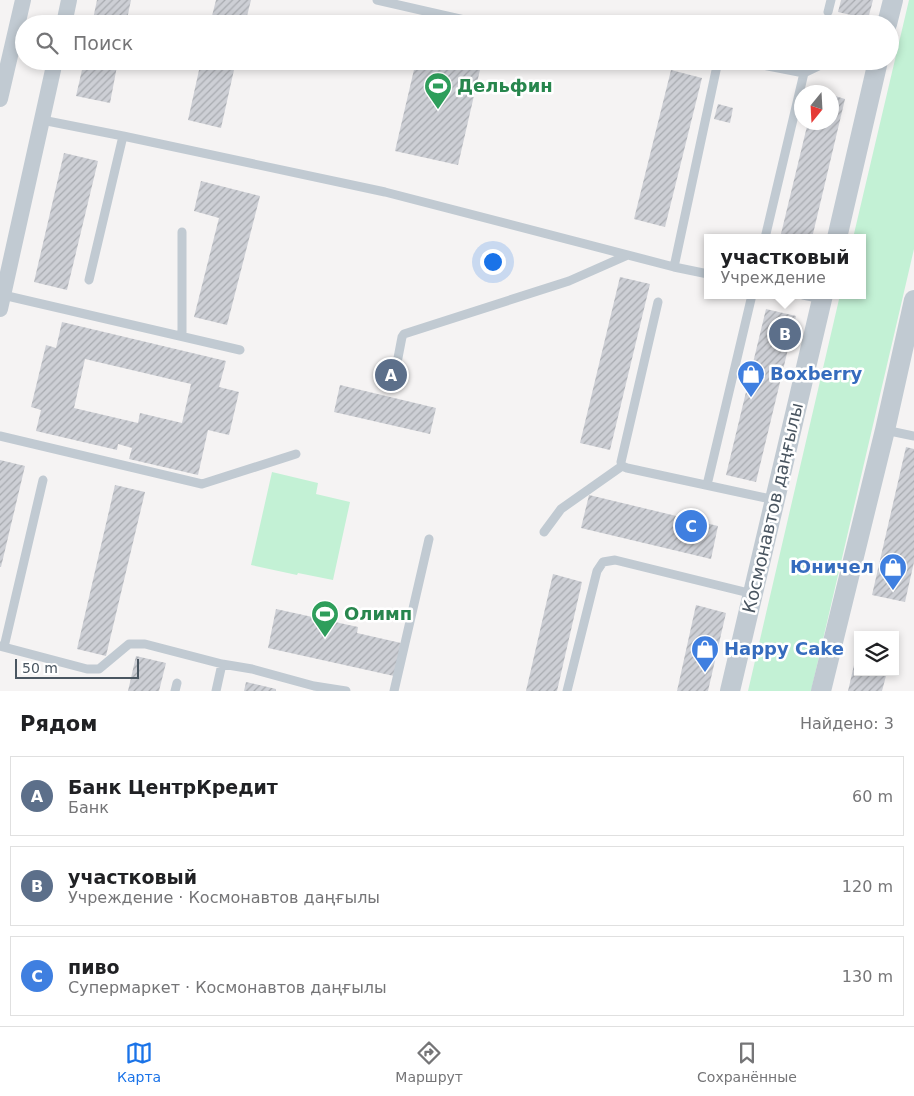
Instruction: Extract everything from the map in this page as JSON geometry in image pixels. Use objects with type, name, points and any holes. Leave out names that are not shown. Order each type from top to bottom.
[{"type":"street","points":[[20,15],[23,0]]},
{"type":"street","points":[[66,15],[70,0]]},
{"type":"street","points":[[889,15],[893,0]]},
{"type":"street","points":[[0,99],[15,34]]},
{"type":"street","points":[[2,302],[54,70]]},
{"type":"street","points":[[838,234],[876,70]]},
{"type":"street","name":"Космонавтов даңғылы","points":[[730,691],[823,299]]},
{"type":"street","points":[[822,691],[885,430],[914,300]]},
{"type":"lane","points":[[377,0],[443,15]]},
{"type":"lane","points":[[828,12],[831,0]]},
{"type":"lane","points":[[674,267],[716,70]]},
{"type":"lane","points":[[788,70],[804,73],[810,70]]},
{"type":"lane","points":[[766,234],[804,73]]},
{"type":"lane","points":[[42,120],[385,192],[704,273]]},
{"type":"lane","points":[[89,280],[122,136]]},
{"type":"lane","points":[[182,232],[182,336]]},
{"type":"lane","points":[[397,363],[404,334],[570,281],[628,255]]},
{"type":"lane","points":[[707,485],[751,299]]},
{"type":"lane","points":[[2,302],[182,336],[240,350]]},
{"type":"lane","points":[[622,466],[621,462],[658,302]]},
{"type":"lane","points":[[885,430],[914,436]]},
{"type":"lane","points":[[0,436],[202,484],[296,454]]},
{"type":"lane","points":[[622,466],[775,500]]},
{"type":"lane","points":[[544,532],[561,509],[622,466]]},
{"type":"lane","points":[[43,480],[2,646],[87,669],[99,669],[129,644],[145,644],[252,670],[313,688],[346,691]]},
{"type":"lane","points":[[394,691],[429,538]]},
{"type":"lane","points":[[567,691],[597,571],[603,562],[615,560],[753,594]]},
{"type":"lane","points":[[216,691],[222,664]]},
{"type":"green space","points":[[909,0],[914,0],[914,249],[811,691],[748,691],[839,299],[866,299],[866,234],[854,234],[893,70],[899,70],[899,42]]},
{"type":"green space","points":[[272,472],[318,483],[316,494],[350,502],[333,580],[298,573],[297,575],[251,565]]},
{"type":"building","points":[[97,0],[131,0],[128,15],[94,15]]},
{"type":"building","points":[[216,0],[251,0],[247,15],[212,15]]},
{"type":"building","points":[[841,0],[873,0],[869,15],[851,15],[838,12]]},
{"type":"building","points":[[82,70],[116,70],[110,103],[76,96]]},
{"type":"building","points":[[199,70],[234,70],[221,128],[188,120]]},
{"type":"building","points":[[414,70],[480,70],[458,165],[395,151]]},
{"type":"building","points":[[671,70],[702,78],[665,227],[634,219]]},
{"type":"building","points":[[839,97],[845,99],[839,124]]},
{"type":"building","points":[[718,104],[733,108],[730,123],[714,119]]},
{"type":"building","points":[[806,130],[838,130],[813,234],[781,234]]},
{"type":"building","points":[[64,153],[98,161],[67,290],[34,282]]},
{"type":"building","points":[[201,181],[260,196],[227,325],[194,317],[219,218],[194,211]]},
{"type":"building","points":[[620,277],[650,284],[610,450],[580,443]]},
{"type":"building","points":[[766,309],[796,316],[756,482],[726,475]]},
{"type":"building","points":[[62,322],[226,361],[219,387],[239,392],[229,435],[208,430],[198,475],[129,459],[132,448],[118,444],[117,450],[36,431],[41,410],[31,407],[46,345],[56,348]],"holes":[[[85,359],[191,384],[182,423],[140,413],[138,423],[74,408]]]},
{"type":"building","points":[[340,385],[436,408],[430,434],[334,412]]},
{"type":"building","points":[[906,447],[914,449],[914,562],[905,602],[872,595]]},
{"type":"building","points":[[0,460],[25,466],[1,567],[0,567]]},
{"type":"building","points":[[115,485],[145,492],[106,656],[77,649]]},
{"type":"building","points":[[589,495],[718,526],[711,559],[581,528]]},
{"type":"building","points":[[553,574],[582,582],[557,691],[526,691]]},
{"type":"building","points":[[696,605],[726,613],[708,691],[677,691]]},
{"type":"building","name":"Олимп","points":[[276,609],[358,627],[357,633],[401,643],[394,676],[268,648]]},
{"type":"building","points":[[136,656],[166,663],[159,691],[128,691]]},
{"type":"building","points":[[854,665],[854,676],[886,676],[882,691],[848,691]]},
{"type":"building","points":[[246,682],[276,689],[276,691],[244,691]]},
{"type":"place","name":"Дельфин","points":[[438,110]]},
{"type":"place","name":"участковый","points":[[785,334]]},
{"type":"place","name":"Банк ЦентрКредит","points":[[391,375]]},
{"type":"place","name":"Boxberry","points":[[751,398]]},
{"type":"place","name":"пиво","points":[[691,526]]},
{"type":"place","name":"Юничел","points":[[893,591]]},
{"type":"place","name":"Олимп","points":[[325,638]]},
{"type":"place","name":"Happy Cake","points":[[705,673]]}]
